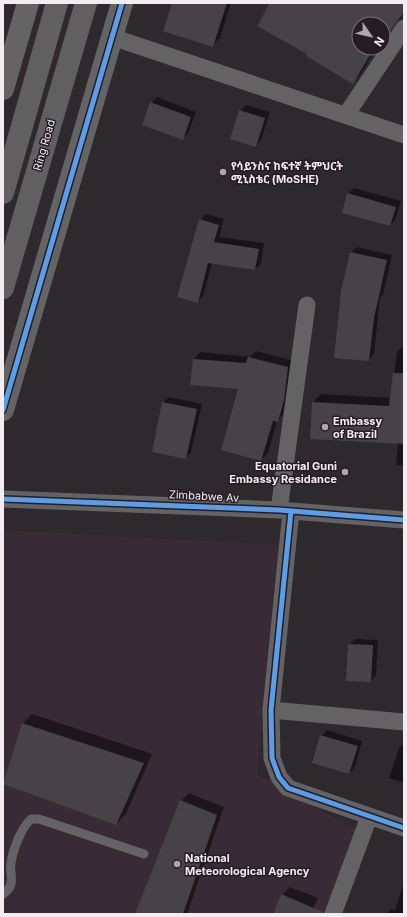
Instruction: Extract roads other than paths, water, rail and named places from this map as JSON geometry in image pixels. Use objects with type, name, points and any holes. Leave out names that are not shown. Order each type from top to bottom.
[{"type":"highway","points":[[3,192],[57,3]]},
{"type":"highway","name":"Ring Road","points":[[3,288],[86,3]]},
{"type":"street","points":[[3,89],[28,3]]},
{"type":"street","points":[[3,410],[122,3]]},
{"type":"street","points":[[346,115],[404,28]]},
{"type":"street","points":[[112,37],[404,135]]},
{"type":"street","points":[[307,305],[285,510],[271,710],[272,758],[279,777],[288,788],[404,828]]},
{"type":"street","name":"Zimbabwe Av","points":[[3,499],[285,510],[404,520]]},
{"type":"street","points":[[271,710],[404,722]]},
{"type":"street","points":[[333,914],[369,817]]},
{"type":"lane","points":[[3,894],[10,886],[12,877],[7,863],[24,826],[31,819],[39,819],[144,854]]},
{"type":"place","name":"የሳይንስና ከፍተኛ ትምህርት ሚኒስቴር (MoSHE)","points":[[223,172]]},
{"type":"place","name":"Embassy of Brazil","points":[[325,427]]},
{"type":"place","name":"Equatorial Guni Embassy Residance","points":[[345,472]]},
{"type":"place","name":"National Meteorological Agency","points":[[177,864]]}]
